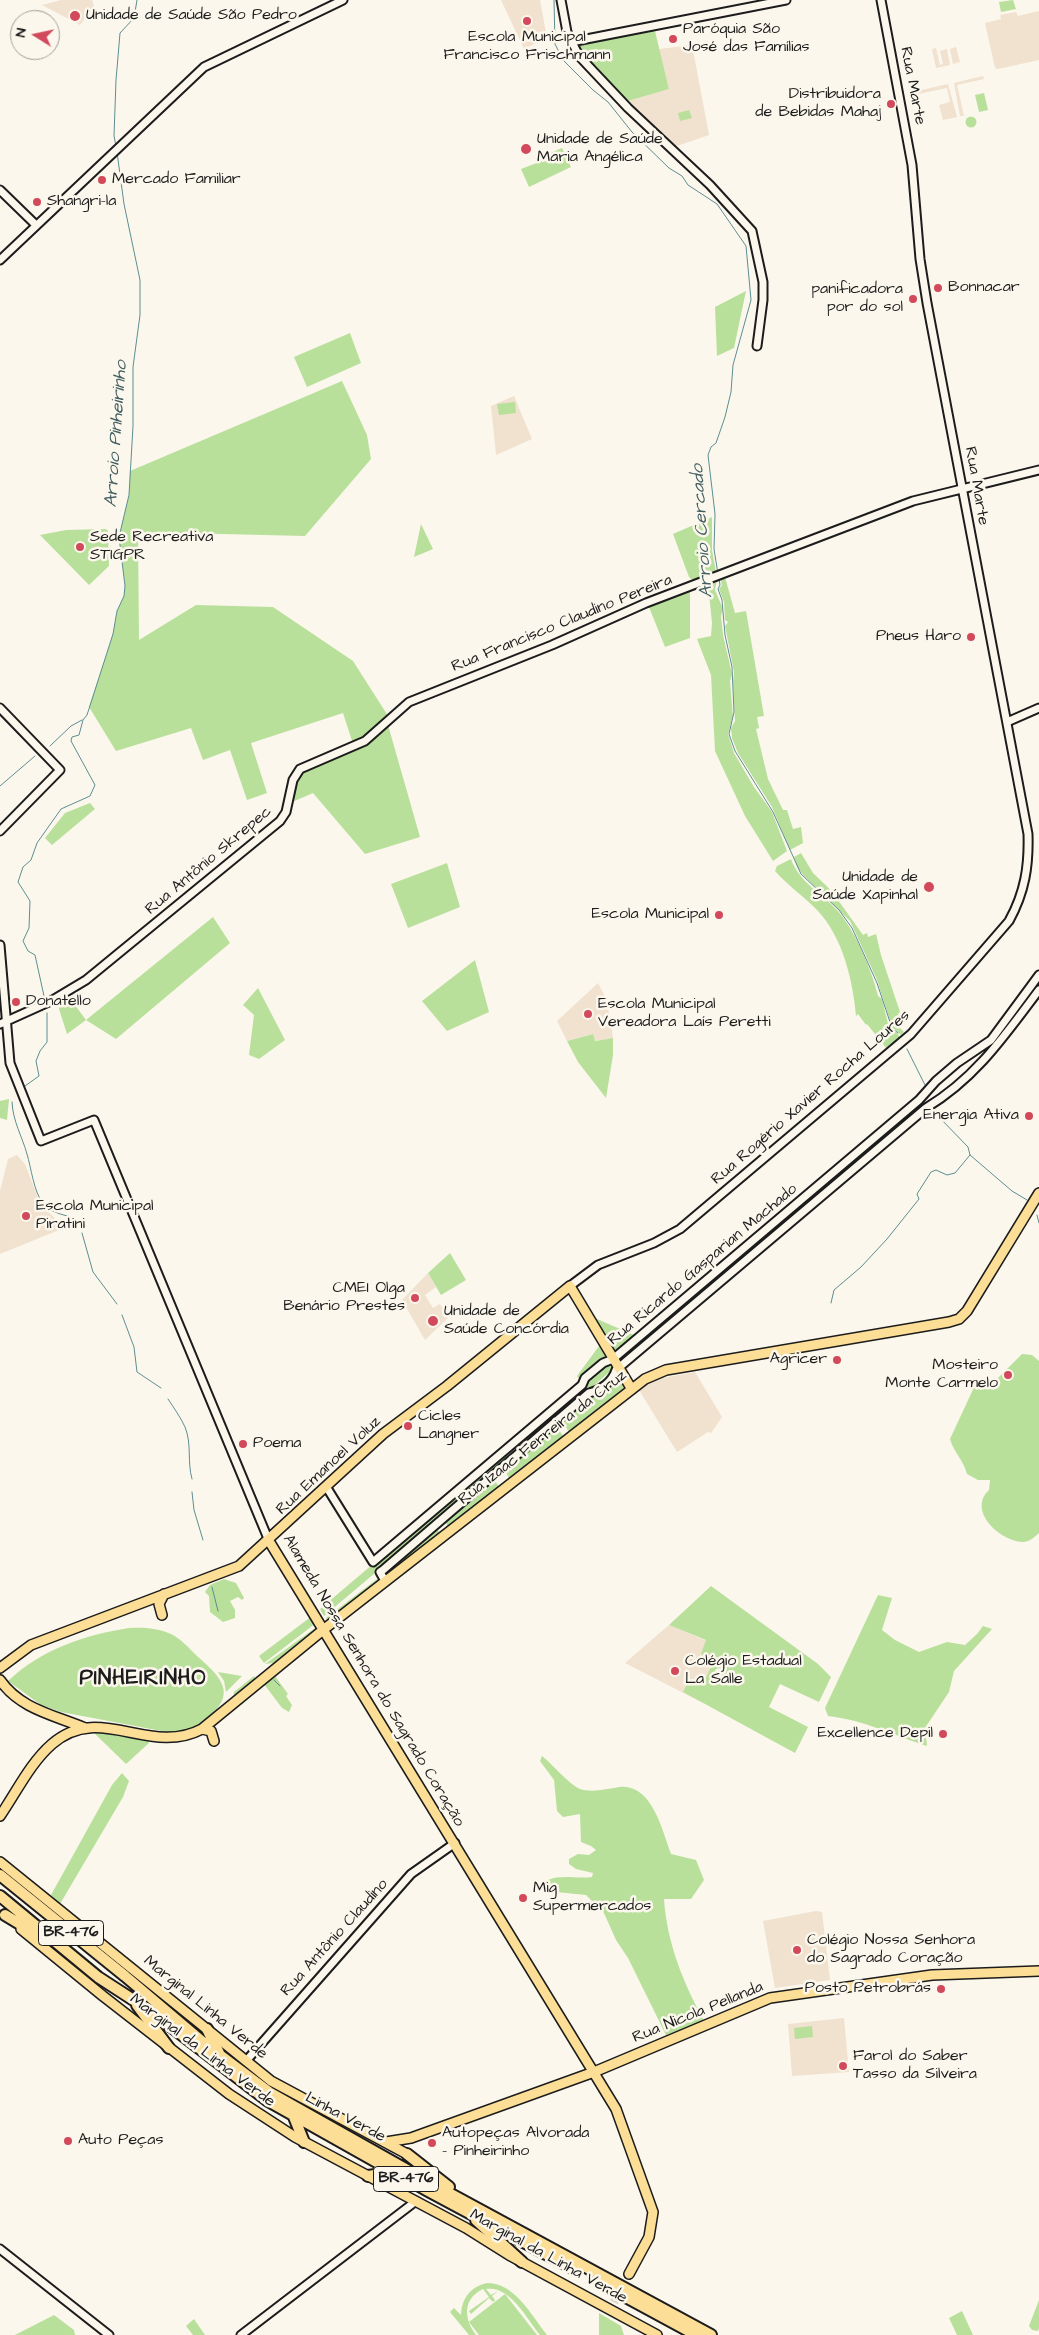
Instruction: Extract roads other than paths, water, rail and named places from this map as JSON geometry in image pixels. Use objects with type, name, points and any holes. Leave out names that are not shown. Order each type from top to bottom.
[{"type":"highway","points":[[0,1868],[51,1918]]},
{"type":"highway","name":"Linha Verde","points":[[0,1875],[221,2056],[249,2078],[291,2106],[343,2132],[464,2205],[696,2335]]},
{"type":"highway","name":"Linha Verde","points":[[0,1896],[110,1986],[152,2012],[268,2101],[419,2186],[464,2205],[711,2335]]},
{"type":"highway","points":[[3,1913],[66,1955],[81,1962]]},
{"type":"highway","points":[[132,1999],[170,2048]]},
{"type":"highway","points":[[207,2029],[221,2056]]},
{"type":"highway","points":[[294,2117],[304,2142]]},
{"type":"highway","points":[[407,2154],[464,2205],[522,2262]]},
{"type":"highway","points":[[368,2176],[388,2174],[419,2186]]},
{"type":"main road","name":"Rua Izaac Ferreira da Cruz","points":[[85,1728],[109,1728],[162,1739],[187,1736],[202,1729],[323,1630],[645,1378],[666,1370],[959,1319],[976,1299],[1039,1194]]},
{"type":"main road","name":"Rua Emanoel Voluz","points":[[0,1668],[31,1645],[164,1594],[230,1572],[239,1566],[269,1541],[383,1434],[447,1386],[570,1286]]},
{"type":"main road","points":[[570,1286],[631,1388]]},
{"type":"main road","name":"Alameda Nossa Senhora do Sagrado Coração","points":[[269,1541],[455,1843],[622,2120],[653,2212],[648,2237],[629,2274]]},
{"type":"main road","points":[[162,1615],[159,1604],[164,1594]]},
{"type":"main road","points":[[0,1680],[10,1692],[33,1709],[85,1728]]},
{"type":"main road","points":[[60,1738],[65,1720]]},
{"type":"main road","points":[[0,1816],[42,1756],[60,1738],[85,1728]]},
{"type":"main road","points":[[202,1729],[212,1733],[214,1741]]},
{"type":"main road","name":"Marginal Linha Verde","points":[[0,1862],[271,2081],[407,2154]]},
{"type":"main road","name":"Marginal da Linha Verde","points":[[3,1913],[229,2094],[304,2142],[466,2228],[522,2262],[612,2306],[657,2335]]},
{"type":"main road","name":"Rua Nicola Pellanda","points":[[386,2142],[411,2138],[594,2072],[770,1998],[932,1975],[1039,1971]]},
{"type":"main road","points":[[407,2154],[405,2145],[411,2138]]},
{"type":"street","points":[[0,260],[204,67],[343,0]]},
{"type":"street","points":[[562,0],[571,42],[579,56],[604,84],[710,185],[752,232],[763,282],[758,346]]},
{"type":"street","points":[[571,42],[786,0]]},
{"type":"street","name":"Rua Marte","points":[[881,0],[912,164],[920,259],[1028,834],[1029,861],[1020,902],[1009,920],[974,962]]},
{"type":"street","points":[[0,190],[36,225]]},
{"type":"street","name":"Rua Francisco Claudino Pereira","points":[[409,702],[552,645],[646,603],[913,500],[1039,470]]},
{"type":"street","name":"Rua Antônio Skrepec","points":[[3,1023],[52,1001],[86,980],[280,821],[286,812],[293,780],[303,766],[365,741],[409,702]]},
{"type":"street","points":[[0,708],[60,770],[0,831]]},
{"type":"street","points":[[1007,722],[1039,708]]},
{"type":"street","points":[[0,945],[3,1023]]},
{"type":"street","name":"Rua Rogério Xavier Rocha Loures","points":[[654,1243],[680,1229],[911,1034],[974,962]]},
{"type":"street","name":"Rua Ricardo Gasparian Machado","points":[[326,1488],[373,1562],[582,1385],[585,1378],[602,1363],[613,1359],[628,1347],[919,1100],[936,1081],[991,1040],[1039,975]]},
{"type":"street","name":"Rua Ricardo Gasparian Machado","points":[[385,1581],[380,1572],[589,1393],[597,1391],[613,1378],[618,1368],[926,1108],[948,1095],[970,1076],[992,1052],[1039,990]]},
{"type":"street","name":"Alameda Nossa Senhora do Sagrado Coração","points":[[3,1023],[10,1063],[41,1141],[94,1120],[269,1541]]},
{"type":"street","name":"Rua Emanoel Voluz","points":[[570,1286],[598,1265],[654,1243]]},
{"type":"street","points":[[628,1347],[633,1356]]},
{"type":"street","points":[[507,1448],[513,1452],[513,1458]]},
{"type":"street","points":[[463,1485],[462,1491],[468,1497]]},
{"type":"street","name":"Rua Antônio Claudino","points":[[246,2060],[411,1874],[455,1843]]},
{"type":"street","points":[[241,2335],[416,2201]]},
{"type":"street","points":[[0,2249],[109,2335]]},
{"type":"waterway","name":"Arroio Pinheirinho","points":[[116,146],[114,136],[120,33],[134,18],[137,0]]},
{"type":"waterway","name":"Arroio Cercado","points":[[554,0],[555,44],[563,60],[608,102],[632,132],[669,168],[682,176],[688,185],[717,204],[746,246],[751,300],[733,365],[731,392],[725,417],[716,443],[711,447],[708,455],[715,514],[714,549],[718,574]]},
{"type":"waterway","name":"Arroio Pinheirinho","points":[[44,996],[35,955],[28,951],[23,941],[29,928],[30,901],[18,882],[23,867],[31,860],[37,843],[61,809],[90,796],[95,785],[71,741],[72,737],[79,735],[83,720],[87,715],[113,634],[117,611],[124,596],[125,586],[119,537],[129,495],[133,426],[133,367],[140,315],[140,280],[124,204],[117,152]]},
{"type":"waterway","name":"Arroio Cercado","points":[[719,578],[720,585],[718,589],[722,600],[725,635],[732,667],[734,712],[729,734],[735,751],[773,812],[801,874],[839,910],[852,928],[877,983],[892,1028],[898,1033]]},
{"type":"waterway","points":[[50,746],[71,726],[82,720]]},
{"type":"waterway","points":[[0,786],[35,756]]},
{"type":"waterway","name":"Arroio Pinheirinho","points":[[25,1086],[39,1076],[36,1061],[40,1051],[47,1042],[47,1013]]},
{"type":"waterway","name":"Arroio Cercado","points":[[907,1049],[925,1085]]},
{"type":"waterway","name":"Arroio Pinheirinho","points":[[12,1102],[16,1122],[40,1199],[52,1211],[71,1217]]},
{"type":"waterway","name":"Arroio Cercado","points":[[936,1110],[937,1115],[968,1147],[970,1155],[1012,1191],[1027,1200]]},
{"type":"waterway","points":[[831,1303],[834,1290],[861,1267],[887,1239],[919,1199],[917,1194],[931,1172],[936,1170],[947,1175],[955,1173],[970,1155]]},
{"type":"waterway","name":"Arroio Cercado","points":[[1037,1215],[1039,1223]]},
{"type":"waterway","name":"Arroio Pinheirinho","points":[[82,1233],[93,1272],[117,1304]]},
{"type":"waterway","name":"Arroio Pinheirinho","points":[[122,1315],[134,1347],[137,1372],[161,1388]]},
{"type":"waterway","name":"Arroio Pinheirinho","points":[[168,1399],[182,1420],[187,1433],[192,1479]]},
{"type":"waterway","name":"Arroio Pinheirinho","points":[[192,1492],[194,1510],[203,1540]]},
{"type":"waterway","name":"Arroio Pinheirinho","points":[[212,1587],[218,1611]]},
{"type":"waterway","name":"Arroio Pinheirinho","points":[[274,1680],[280,1686]]},
{"type":"tunnel","points":[[614,2302],[629,2274]]},
{"type":"place","name":"Unidade de Saúde São Pedro","points":[[75,16]]},
{"type":"place","name":"Escola Municipal Francisco Frischmann","points":[[527,21]]},
{"type":"place","name":"Paróquia São José das Famílias","points":[[673,39]]},
{"type":"place","name":"Distribuidora de Bebidas Mahaj","points":[[891,104]]},
{"type":"place","name":"Unidade de Saúde Maria Angélica","points":[[526,149]]},
{"type":"place","name":"Mercado Familiar","points":[[102,180]]},
{"type":"place","name":"Shangri-la","points":[[37,202]]},
{"type":"place","name":"Bonnacar","points":[[938,288]]},
{"type":"place","name":"panificadora por do sol","points":[[913,299]]},
{"type":"place","name":"Sede Recreativa STIGPR","points":[[80,547]]},
{"type":"place","name":"Pneus Haro","points":[[971,637]]},
{"type":"place","name":"Unidade de Saúde Xapinhal","points":[[929,887]]},
{"type":"place","name":"Escola Municipal","points":[[719,915]]},
{"type":"place","name":"Donatello","points":[[16,1002]]},
{"type":"place","name":"Escola Municipal Vereadora Laís Peretti","points":[[588,1014]]},
{"type":"place","name":"Energia Ativa","points":[[1029,1116]]},
{"type":"place","name":"Escola Municipal Piratini","points":[[26,1216]]},
{"type":"place","name":"CMEI Olga Benário Prestes","points":[[415,1298]]},
{"type":"place","name":"Unidade de Saúde Concórdia","points":[[433,1321]]},
{"type":"place","name":"Agricer","points":[[837,1360]]},
{"type":"place","name":"Mosteiro Monte Carmelo","points":[[1008,1375]]},
{"type":"place","name":"Cicles Langner","points":[[408,1426]]},
{"type":"place","name":"Poema","points":[[243,1444]]},
{"type":"place","name":"Colégio Estadual La Salle","points":[[675,1671]]},
{"type":"place","name":"Excellence Depil","points":[[943,1734]]},
{"type":"place","name":"Mig Supermercados","points":[[523,1898]]},
{"type":"place","name":"Colégio Nossa Senhora do Sagrado Coração","points":[[797,1950]]},
{"type":"place","name":"Posto Petrobrás","points":[[941,1989]]},
{"type":"place","name":"Farol do Saber Tasso da Silveira","points":[[843,2066]]},
{"type":"place","name":"Auto Peças","points":[[68,2141]]},
{"type":"place","name":"Autopeças Alvorada - Pinheirinho","points":[[432,2143]]},
{"type":"district","name":"PINHEIRINHO","points":[[143,1680]]}]
